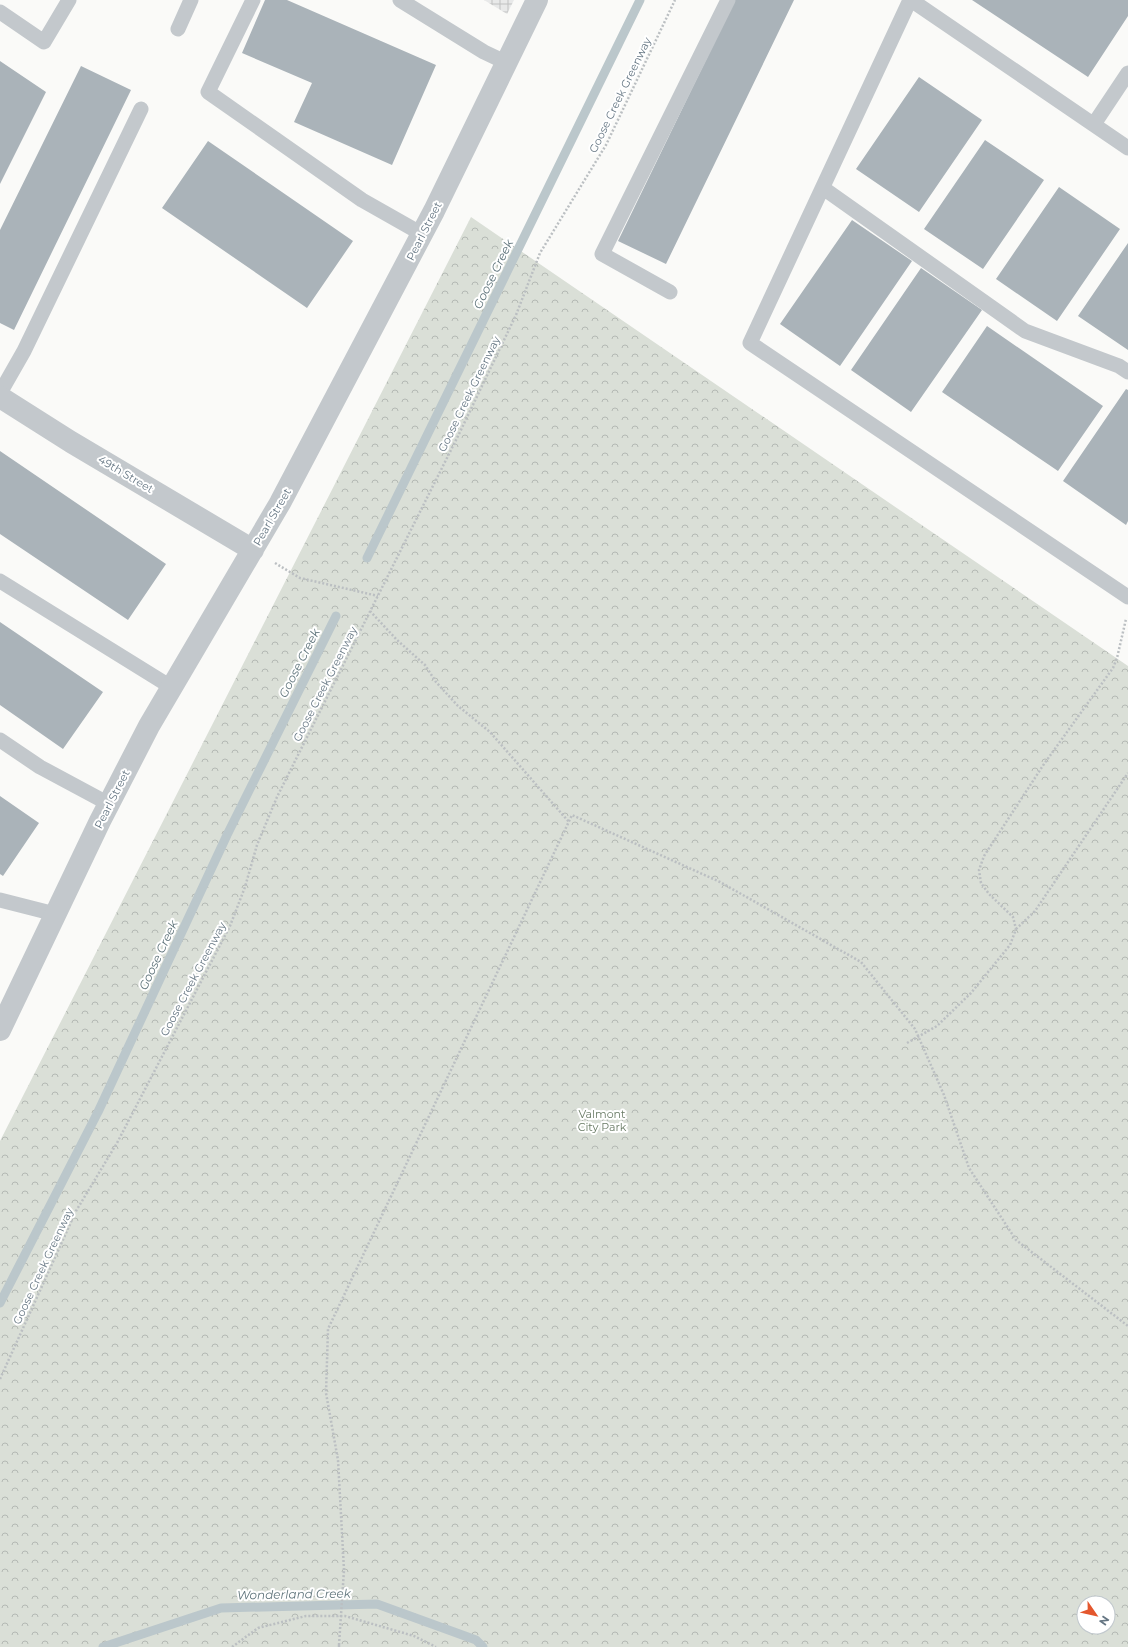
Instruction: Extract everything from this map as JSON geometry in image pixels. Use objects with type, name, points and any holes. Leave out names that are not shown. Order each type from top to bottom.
[{"type":"street","name":"Pearl Street","points":[[0,1030],[55,914],[149,726],[280,503],[422,234],[537,0]]},
{"type":"street","name":"49th Street","points":[[0,397],[71,442],[252,550]]},
{"type":"lane","points":[[0,12],[44,42],[69,0]]},
{"type":"lane","points":[[178,28],[191,0]]},
{"type":"lane","points":[[254,0],[208,92],[362,200],[422,234]]},
{"type":"lane","points":[[400,0],[484,52],[507,63]]},
{"type":"lane","points":[[670,292],[602,254],[728,0]]},
{"type":"lane","points":[[1128,148],[910,0],[750,343],[1128,597]]},
{"type":"lane","points":[[1094,124],[1128,73]]},
{"type":"lane","points":[[0,393],[24,351],[141,109]]},
{"type":"lane","points":[[823,188],[1025,331],[1119,366],[1128,372]]},
{"type":"lane","points":[[0,581],[171,687]]},
{"type":"lane","points":[[0,740],[40,767],[109,804]]},
{"type":"lane","points":[[0,900],[55,914]]},
{"type":"path","name":"Goose Creek Greenway","points":[[0,1379],[76,1211],[117,1143],[230,926],[245,887],[256,845],[276,797],[378,596],[512,322],[540,253],[606,145],[675,0]]},
{"type":"path","points":[[252,550],[300,578],[378,596]]},
{"type":"path","points":[[370,611],[397,640],[425,665],[436,682],[458,706],[490,732],[569,822]]},
{"type":"path","points":[[1016,929],[1013,918],[989,894],[981,883],[980,870],[984,856],[1044,764],[1113,668],[1117,658],[1128,613]]},
{"type":"path","points":[[907,1043],[937,1026],[971,993],[1010,945],[1016,929],[1035,911],[1128,773]]},
{"type":"path","points":[[339,1646],[344,1570],[338,1460],[326,1393],[328,1329],[572,815],[720,882],[861,962],[915,1029],[944,1095],[969,1168],[1016,1240],[1128,1326]]},
{"type":"path","points":[[232,1647],[258,1628],[306,1616],[345,1616],[414,1636],[436,1647]]},
{"type":"shaded area","points":[[484,0],[514,0],[507,14]]},
{"type":"green space","name":"Valmont City Park","points":[[471,217],[1128,666],[1128,1647],[0,1647],[0,1141]]},
{"type":"building","points":[[265,0],[287,0],[436,65],[392,165],[294,122],[312,83],[242,53]]},
{"type":"building","points":[[735,0],[794,0],[666,264],[618,241]]},
{"type":"building","points":[[972,0],[1128,0],[1128,16],[1088,77]]},
{"type":"building","points":[[0,61],[46,92],[0,184]]},
{"type":"building","points":[[81,66],[131,90],[14,330],[0,323],[0,230]]},
{"type":"building","points":[[919,77],[982,120],[919,212],[856,169]]},
{"type":"building","points":[[985,140],[1044,180],[983,269],[924,229]]},
{"type":"building","points":[[208,141],[353,241],[307,308],[162,208]]},
{"type":"building","points":[[1059,187],[1120,229],[1057,321],[996,279]]},
{"type":"building","points":[[852,220],[912,261],[840,366],[780,324]]},
{"type":"building","points":[[1128,243],[1128,350],[1078,316]]},
{"type":"building","points":[[921,268],[982,310],[911,412],[851,370]]},
{"type":"building","points":[[987,326],[1103,406],[1058,471],[942,392]]},
{"type":"building","points":[[1126,389],[1128,390],[1128,521],[1126,525],[1063,481]]},
{"type":"building","points":[[0,451],[166,564],[128,620],[0,534]]},
{"type":"building","points":[[0,622],[103,692],[63,749],[0,705]]},
{"type":"building","points":[[0,796],[39,823],[3,876],[0,874]]},
{"type":"waterway","name":"Goose Creek","points":[[367,558],[640,0]]},
{"type":"waterway","name":"Goose Creek","points":[[0,1303],[98,1112],[227,835],[336,616]]},
{"type":"waterway","name":"Wonderland Creek","points":[[103,1647],[221,1608],[377,1604],[476,1640],[483,1647]]}]
